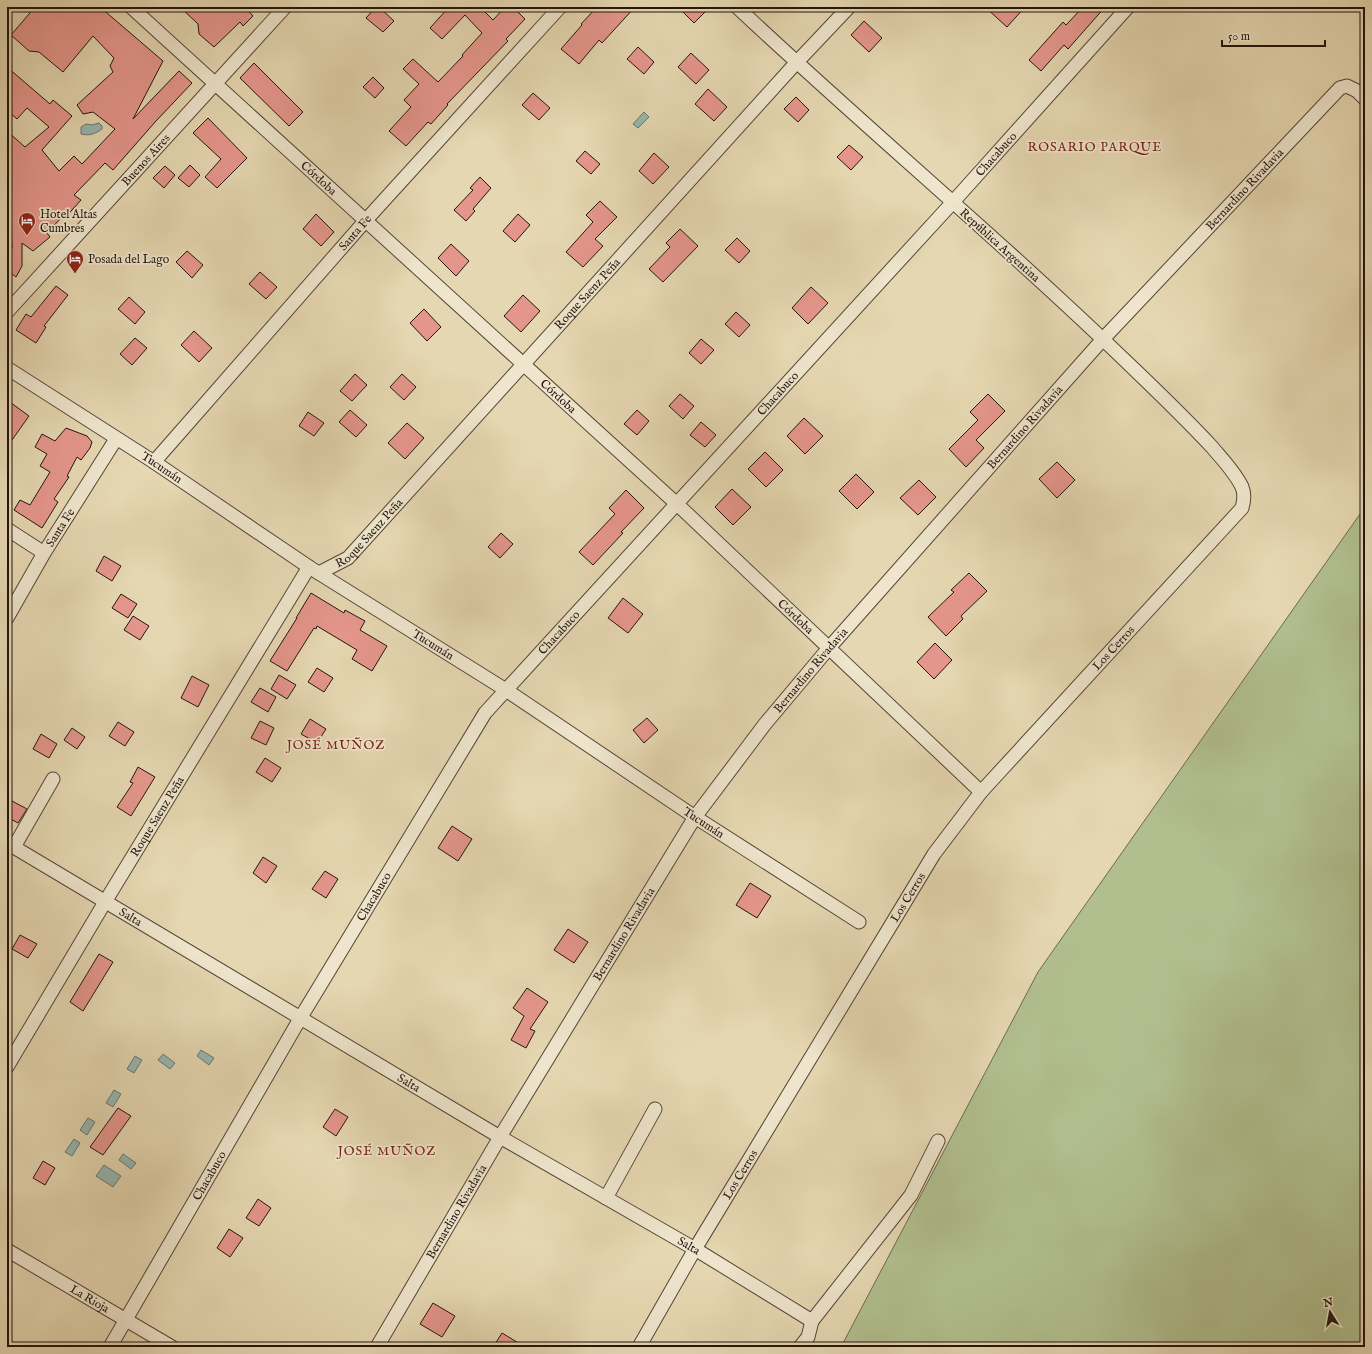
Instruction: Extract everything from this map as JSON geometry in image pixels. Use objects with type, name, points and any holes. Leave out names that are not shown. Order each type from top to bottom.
[{"type":"street","name":"Córdoba","points":[[131,7],[216,82],[678,505],[828,649],[981,792]]},
{"type":"street","name":"Buenos Aires","points":[[7,312],[285,7]]},
{"type":"street","name":"Santa Fe","points":[[154,462],[366,220],[560,7]]},
{"type":"street","name":"República Argentina","points":[[737,7],[796,63],[953,202],[1103,339],[1195,428],[1220,456],[1242,487],[1245,499]]},
{"type":"street","name":"Roque Saenz Peña","points":[[7,1067],[105,902],[314,570],[348,558],[796,63],[849,7]]},
{"type":"street","name":"Chacabuco","points":[[110,1347],[301,1018],[485,713],[678,505],[1128,7]]},
{"type":"street","name":"Bernardino Rivadavia","points":[[377,1347],[500,1137],[695,817],[765,724],[828,649],[1103,339],[1340,88],[1347,86],[1361,95]]},
{"type":"street","name":"Tucumán","points":[[7,368],[154,462],[314,570],[506,690],[695,817],[859,922]]},
{"type":"street","name":"Santa Fe","points":[[7,618],[44,553],[116,439]]},
{"type":"street","name":"Los Cerros","points":[[639,1347],[695,1249],[934,854],[981,792],[1237,514],[1242,508],[1245,499]]},
{"type":"street","points":[[7,529],[44,553]]},
{"type":"street","points":[[11,845],[53,779]]},
{"type":"street","name":"Salta","points":[[11,845],[500,1137],[695,1249],[812,1321]]},
{"type":"street","points":[[606,1198],[655,1109]]},
{"type":"street","points":[[800,1347],[808,1337],[812,1321],[911,1195],[938,1141]]},
{"type":"street","name":"La Rioja","points":[[7,1250],[127,1319],[172,1347]]},
{"type":"green space","points":[[1365,507],[1365,1347],[841,1347],[1038,972]]},
{"type":"water","points":[[644,112],[649,117],[638,128],[633,124]]},
{"type":"water","points":[[99,123],[102,126],[102,129],[99,131],[89,135],[81,134],[81,127],[86,124],[92,125]]},
{"type":"water","points":[[201,1050],[214,1058],[209,1065],[197,1056]]},
{"type":"water","points":[[163,1054],[175,1063],[170,1069],[158,1060]]},
{"type":"water","points":[[135,1056],[142,1060],[134,1073],[127,1069]]},
{"type":"water","points":[[114,1090],[121,1094],[113,1107],[106,1103]]},
{"type":"water","points":[[88,1118],[95,1122],[87,1135],[80,1130]]},
{"type":"water","points":[[74,1139],[80,1143],[72,1156],[65,1152]]},
{"type":"water","points":[[123,1154],[136,1163],[131,1169],[119,1160]]},
{"type":"water","points":[[104,1165],[121,1176],[113,1187],[96,1176]]},
{"type":"building","points":[[35,7],[100,7],[163,61],[133,119],[179,71],[192,83],[113,170],[105,163],[74,195],[81,200],[64,219],[62,217],[47,233],[50,237],[33,251],[22,243],[22,266],[16,277],[7,270],[7,246],[12,248],[11,227],[7,222],[7,131],[25,147],[49,127],[27,108],[17,119],[7,110],[7,67],[50,104],[53,100],[72,116],[42,150],[59,171],[74,156],[82,164],[115,129],[93,112],[83,114],[77,105],[113,72],[110,66],[114,58],[93,36],[63,72],[39,52],[29,51],[11,35]]},
{"type":"building","points":[[180,7],[245,7],[253,16],[243,26],[240,22],[214,47],[199,34],[198,24]]},
{"type":"building","points":[[376,7],[379,7],[394,21],[383,32],[366,18]]},
{"type":"building","points":[[449,7],[480,7],[493,20],[505,7],[513,7],[525,19],[506,39],[508,41],[447,104],[448,105],[431,124],[428,122],[406,146],[389,131],[411,107],[404,100],[419,84],[403,69],[413,59],[438,82],[463,56],[462,55],[482,33],[465,15],[442,39],[430,28]]},
{"type":"building","points":[[597,7],[635,7],[602,43],[599,40],[579,64],[561,49]]},
{"type":"building","points":[[678,7],[710,7],[694,23]]},
{"type":"building","points":[[985,7],[1025,7],[1007,27]]},
{"type":"building","points":[[1083,7],[1105,7],[1068,49],[1064,45],[1041,71],[1029,60],[1063,22],[1066,25]]},
{"type":"building","points":[[864,21],[882,38],[869,52],[851,35]]},
{"type":"building","points":[[638,47],[654,62],[644,74],[627,59]]},
{"type":"building","points":[[691,53],[709,70],[696,84],[678,67]]},
{"type":"building","points":[[254,63],[303,112],[289,126],[240,78]]},
{"type":"building","points":[[373,77],[384,88],[375,98],[363,87]]},
{"type":"building","points":[[708,89],[727,107],[714,121],[695,104]]},
{"type":"building","points":[[533,93],[550,108],[539,120],[522,105]]},
{"type":"building","points":[[796,97],[809,110],[798,122],[784,109]]},
{"type":"building","points":[[208,118],[247,158],[217,188],[205,177],[221,159],[193,133]]},
{"type":"building","points":[[849,145],[863,157],[851,170],[837,157]]},
{"type":"building","points":[[585,151],[600,164],[591,174],[576,161]]},
{"type":"building","points":[[654,153],[669,167],[653,184],[639,171]]},
{"type":"building","points":[[190,165],[200,175],[189,187],[178,178]]},
{"type":"building","points":[[165,166],[175,175],[164,188],[153,178]]},
{"type":"building","points":[[480,177],[491,188],[473,209],[475,211],[466,221],[454,210],[473,190],[470,188]]},
{"type":"building","points":[[600,201],[617,217],[595,239],[603,246],[583,267],[566,252],[593,222],[586,215]]},
{"type":"building","points":[[316,214],[334,232],[321,246],[303,229]]},
{"type":"building","points":[[518,214],[530,225],[515,242],[503,231]]},
{"type":"building","points":[[680,229],[698,246],[663,282],[649,269],[670,247],[666,243]]},
{"type":"building","points":[[737,238],[750,251],[739,263],[725,250]]},
{"type":"building","points":[[451,244],[469,261],[456,276],[438,258]]},
{"type":"building","points":[[187,251],[203,265],[192,278],[176,262]]},
{"type":"building","points":[[260,272],[277,287],[266,299],[249,284]]},
{"type":"building","points":[[56,286],[68,295],[44,326],[46,327],[36,343],[16,330],[26,314],[31,317]]},
{"type":"building","points":[[811,287],[828,303],[808,324],[792,308]]},
{"type":"building","points":[[523,295],[540,311],[521,332],[504,316]]},
{"type":"building","points":[[129,297],[145,312],[135,324],[118,309]]},
{"type":"building","points":[[424,309],[441,327],[427,341],[410,323]]},
{"type":"building","points":[[736,312],[750,325],[739,337],[725,324]]},
{"type":"building","points":[[194,331],[212,348],[199,362],[181,345]]},
{"type":"building","points":[[135,338],[147,348],[132,365],[120,354]]},
{"type":"building","points":[[701,339],[714,350],[701,364],[689,353]]},
{"type":"building","points":[[355,374],[367,385],[352,401],[340,391]]},
{"type":"building","points":[[402,374],[416,387],[404,400],[390,387]]},
{"type":"building","points":[[680,394],[694,406],[683,419],[669,406]]},
{"type":"building","points":[[988,394],[1005,411],[976,440],[984,448],[966,467],[949,449],[978,420],[970,412]]},
{"type":"building","points":[[7,400],[29,416],[7,447]]},
{"type":"building","points":[[350,410],[367,425],[356,437],[339,422]]},
{"type":"building","points":[[637,410],[649,421],[637,435],[624,424]]},
{"type":"building","points":[[308,412],[324,423],[314,436],[299,426]]},
{"type":"building","points":[[804,418],[823,436],[805,454],[787,436]]},
{"type":"building","points":[[701,422],[716,435],[705,447],[690,435]]},
{"type":"building","points":[[407,423],[424,438],[405,459],[388,443]]},
{"type":"building","points":[[66,428],[87,436],[92,442],[90,448],[81,460],[77,457],[67,476],[69,477],[54,499],[58,502],[42,528],[14,510],[20,500],[30,505],[50,472],[40,466],[47,454],[35,447],[42,434],[55,441]]},
{"type":"building","points":[[765,452],[783,470],[766,487],[748,469]]},
{"type":"building","points":[[1057,462],[1075,480],[1057,498],[1039,479]]},
{"type":"building","points":[[856,474],[874,492],[857,509],[839,491]]},
{"type":"building","points":[[919,480],[936,497],[918,515],[900,498]]},
{"type":"building","points":[[732,489],[751,507],[733,525],[715,507]]},
{"type":"building","points":[[626,490],[644,508],[593,565],[579,552],[615,514],[609,508]]},
{"type":"building","points":[[501,533],[513,544],[500,558],[488,547]]},
{"type":"building","points":[[104,556],[121,566],[112,581],[96,571]]},
{"type":"building","points":[[969,573],[987,591],[961,616],[963,619],[946,636],[928,617],[954,592],[951,590]]},
{"type":"building","points":[[311,593],[344,613],[345,610],[365,621],[360,630],[387,646],[372,671],[352,659],[357,650],[317,626],[316,629],[314,628],[287,671],[270,661]]},
{"type":"building","points":[[121,594],[137,604],[128,618],[112,608]]},
{"type":"building","points":[[623,598],[643,614],[628,633],[608,618]]},
{"type":"building","points":[[133,616],[149,626],[140,640],[124,630]]},
{"type":"building","points":[[935,643],[952,660],[934,679],[917,662]]},
{"type":"building","points":[[317,668],[333,678],[324,692],[308,682]]},
{"type":"building","points":[[279,675],[296,685],[287,699],[271,689]]},
{"type":"building","points":[[192,676],[209,685],[198,707],[181,698]]},
{"type":"building","points":[[260,688],[276,697],[268,712],[251,702]]},
{"type":"building","points":[[647,718],[658,730],[644,743],[633,730]]},
{"type":"building","points":[[310,719],[326,729],[317,743],[301,734]]},
{"type":"building","points":[[260,721],[274,728],[266,745],[251,738]]},
{"type":"building","points":[[118,722],[134,732],[125,746],[109,736]]},
{"type":"building","points":[[72,728],[85,737],[77,749],[64,740]]},
{"type":"building","points":[[41,734],[57,744],[49,758],[33,749]]},
{"type":"building","points":[[265,758],[281,768],[272,782],[256,772]]},
{"type":"building","points":[[138,767],[155,777],[131,816],[117,807],[133,783],[130,782]]},
{"type":"building","points":[[12,801],[27,809],[18,823],[7,817],[7,810]]},
{"type":"building","points":[[452,826],[472,839],[458,861],[438,848]]},
{"type":"building","points":[[263,857],[277,866],[266,883],[253,873]]},
{"type":"building","points":[[325,871],[338,879],[326,898],[312,889]]},
{"type":"building","points":[[750,883],[771,896],[757,918],[736,905]]},
{"type":"building","points":[[568,929],[588,942],[574,963],[554,950]]},
{"type":"building","points":[[20,935],[37,944],[28,958],[12,949]]},
{"type":"building","points":[[99,954],[113,962],[83,1011],[70,1002]]},
{"type":"building","points":[[527,988],[548,1002],[530,1029],[535,1031],[526,1048],[511,1040],[524,1016],[513,1008]]},
{"type":"building","points":[[118,1108],[131,1116],[103,1155],[90,1147]]},
{"type":"building","points":[[335,1109],[348,1117],[336,1136],[323,1127]]},
{"type":"building","points":[[43,1161],[55,1168],[45,1185],[33,1178]]},
{"type":"building","points":[[258,1199],[271,1208],[259,1226],[246,1218]]},
{"type":"building","points":[[229,1229],[243,1238],[230,1257],[217,1248]]},
{"type":"building","points":[[433,1303],[455,1316],[442,1337],[420,1324]]},
{"type":"building","points":[[502,1333],[525,1347],[493,1347]]},
{"type":"place","name":"Hotel Altas Cumbres","points":[[27,236]]},
{"type":"place","name":"Posada del Lago","points":[[75,274]]},
{"type":"district","name":"ROSARIO PARQUE","points":[[1095,146]]},
{"type":"district","name":"JOSÉ MUÑOZ","points":[[336,744]]},
{"type":"district","name":"JOSÉ MUÑOZ","points":[[387,1150]]}]
